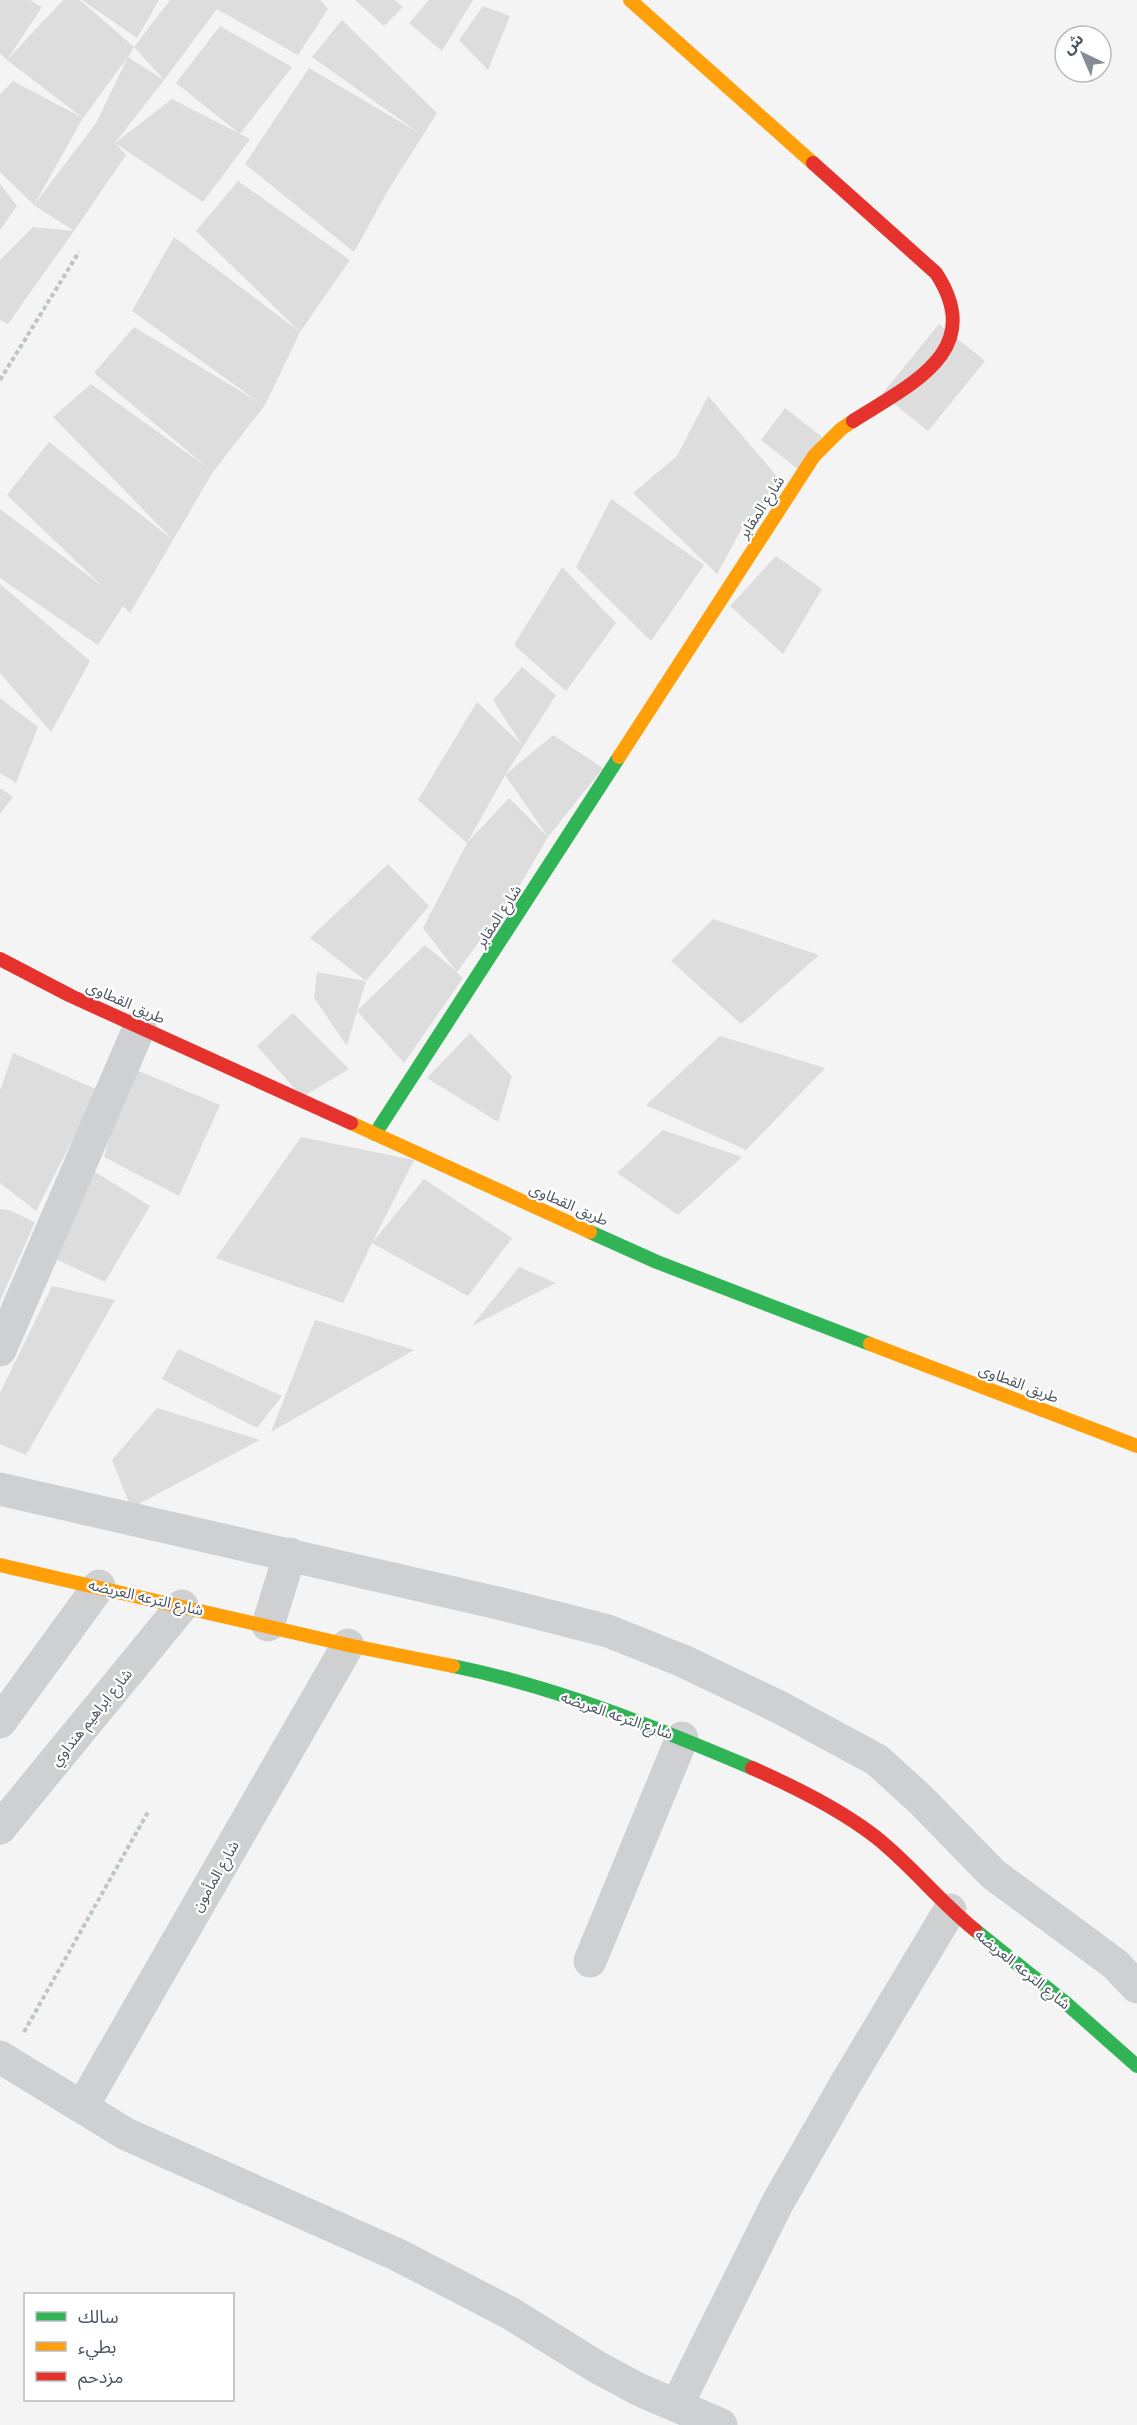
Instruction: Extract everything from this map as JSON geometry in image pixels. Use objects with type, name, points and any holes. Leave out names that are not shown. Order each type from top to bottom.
[{"type":"street","name":"شارع المقابر","points":[[375,1134],[814,456],[842,429],[916,381],[950,344],[955,332],[949,292],[936,273],[630,0]]},
{"type":"street","name":"طريق القطاوى","points":[[0,959],[71,996],[657,1262],[1137,1446]]},
{"type":"street","points":[[0,1350],[140,1026]]},
{"type":"street","points":[[0,1489],[290,1554],[608,1631],[683,1661],[779,1707],[877,1760],[921,1800],[993,1874],[1114,1964],[1137,1987]]},
{"type":"street","points":[[268,1625],[290,1554]]},
{"type":"street","name":"شارع الترعه العريضه","points":[[0,1565],[348,1645],[492,1674],[597,1706],[682,1738],[793,1786],[878,1838],[950,1910],[1067,2004],[1137,2066]]},
{"type":"street","points":[[0,1722],[99,1586]]},
{"type":"street","name":"شارع ابراهيم هنداوي","points":[[0,1828],[182,1606]]},
{"type":"street","name":"شارع المأمون","points":[[82,2107],[348,1645]]},
{"type":"street","points":[[590,1961],[682,1738]]},
{"type":"street","points":[[677,2406],[778,2202],[950,1910]]},
{"type":"street","points":[[4,2059],[126,2134],[170,2156],[409,2260],[510,2313],[597,2367],[721,2425]]},
{"type":"path","points":[[0,380],[79,252]]},
{"type":"path","points":[[4,2059],[148,1812]]},
{"type":"building","points":[[0,0],[30,0],[42,7],[7,60],[0,53]]},
{"type":"building","points":[[63,0],[80,0],[134,47],[83,118],[7,60]]},
{"type":"building","points":[[82,0],[159,0],[137,38]]},
{"type":"building","points":[[170,0],[320,0],[328,9],[298,55],[217,9],[164,80],[134,47]]},
{"type":"building","points":[[355,0],[395,0],[403,7],[384,26]]},
{"type":"building","points":[[429,0],[473,0],[442,51],[409,23]]},
{"type":"building","points":[[483,6],[510,16],[488,70],[459,40]]},
{"type":"building","points":[[342,20],[437,113],[387,192],[354,252],[245,164],[309,68],[419,133],[312,57]]},
{"type":"building","points":[[220,26],[292,67],[240,134],[176,83]]},
{"type":"building","points":[[128,57],[164,80],[115,143],[126,155],[74,231],[34,205],[96,123]]},
{"type":"building","points":[[13,81],[83,118],[34,205],[0,172],[0,94]]},
{"type":"building","points":[[172,99],[250,139],[203,202],[115,143]]},
{"type":"building","points":[[238,181],[350,260],[300,332],[196,231]]},
{"type":"building","points":[[0,184],[17,206],[0,230]]},
{"type":"building","points":[[33,227],[74,231],[8,324],[0,320],[0,260]]},
{"type":"building","points":[[174,237],[300,332],[265,405],[213,472],[173,540],[53,417],[91,384],[208,468],[94,373],[134,327],[260,403],[132,311]]},
{"type":"building","points":[[939,324],[985,361],[928,431],[882,394]]},
{"type":"building","points":[[708,396],[782,482],[743,526],[717,574],[633,493],[677,456]]},
{"type":"building","points":[[785,408],[822,437],[798,469],[761,440]]},
{"type":"building","points":[[49,442],[173,540],[130,613],[123,606],[98,645],[0,578],[0,509],[102,586],[7,495]]},
{"type":"building","points":[[611,499],[704,565],[651,641],[576,567]]},
{"type":"building","points":[[776,556],[822,589],[783,654],[730,606]]},
{"type":"building","points":[[562,567],[616,623],[566,691],[514,645]]},
{"type":"building","points":[[0,584],[90,661],[51,732],[0,673]]},
{"type":"building","points":[[522,667],[556,695],[505,775],[467,843],[418,800],[477,702],[522,745],[493,700]]},
{"type":"building","points":[[0,698],[38,727],[16,783],[0,773]]},
{"type":"building","points":[[553,735],[603,768],[548,837],[505,775]]},
{"type":"building","points":[[0,788],[13,797],[0,814]]},
{"type":"building","points":[[509,798],[548,837],[517,890],[457,972],[423,928],[467,843]]},
{"type":"building","points":[[388,864],[429,906],[366,981],[310,938]]},
{"type":"building","points":[[713,919],[819,955],[741,1024],[671,961]]},
{"type":"building","points":[[425,945],[463,978],[404,1063],[357,1011]]},
{"type":"building","points":[[317,972],[366,981],[347,1046],[314,998]]},
{"type":"building","points":[[293,1013],[349,1069],[302,1097],[257,1046]]},
{"type":"building","points":[[470,1033],[512,1076],[498,1122],[427,1078]]},
{"type":"building","points":[[720,1036],[825,1068],[746,1150],[646,1105]]},
{"type":"building","points":[[13,1053],[98,1090],[36,1211],[0,1183],[0,1091]]},
{"type":"building","points":[[129,1067],[220,1105],[179,1196],[104,1157]]},
{"type":"building","points":[[663,1130],[742,1157],[678,1215],[617,1173]]},
{"type":"building","points":[[301,1137],[414,1160],[343,1303],[216,1258]]},
{"type":"building","points":[[92,1170],[150,1206],[105,1282],[49,1256]]},
{"type":"building","points":[[424,1179],[512,1238],[468,1296],[372,1243]]},
{"type":"building","points":[[0,1209],[9,1210],[35,1222],[0,1301]]},
{"type":"building","points":[[519,1267],[556,1283],[472,1326]]},
{"type":"building","points":[[52,1286],[115,1300],[26,1455],[0,1444],[0,1393]]},
{"type":"building","points":[[315,1320],[414,1350],[271,1432]]},
{"type":"building","points":[[178,1349],[282,1396],[257,1428],[162,1379]]},
{"type":"building","points":[[157,1408],[260,1440],[131,1508],[112,1460]]},
{"type":"traffic: fast","points":[[375,1134],[619,757]]},
{"type":"traffic: fast","points":[[590,1232],[657,1262],[870,1344]]},
{"type":"traffic: fast","points":[[453,1666],[568,1697],[642,1723],[752,1768]]},
{"type":"traffic: fast","points":[[975,1930],[1067,2004],[1137,2066]]},
{"type":"traffic: slow","points":[[630,0],[813,163]]},
{"type":"traffic: slow","points":[[619,757],[814,456],[841,429],[853,421]]},
{"type":"traffic: slow","points":[[351,1123],[590,1232]]},
{"type":"traffic: slow","points":[[870,1344],[1137,1446]]},
{"type":"traffic: slow","points":[[0,1565],[348,1645],[453,1666]]},
{"type":"traffic: jam","points":[[813,163],[936,273],[949,300],[953,324],[947,344],[935,362],[898,393],[853,421]]},
{"type":"traffic: jam","points":[[0,959],[71,996],[351,1123]]},
{"type":"traffic: jam","points":[[752,1768],[817,1800],[864,1828],[890,1849],[975,1930]]}]
